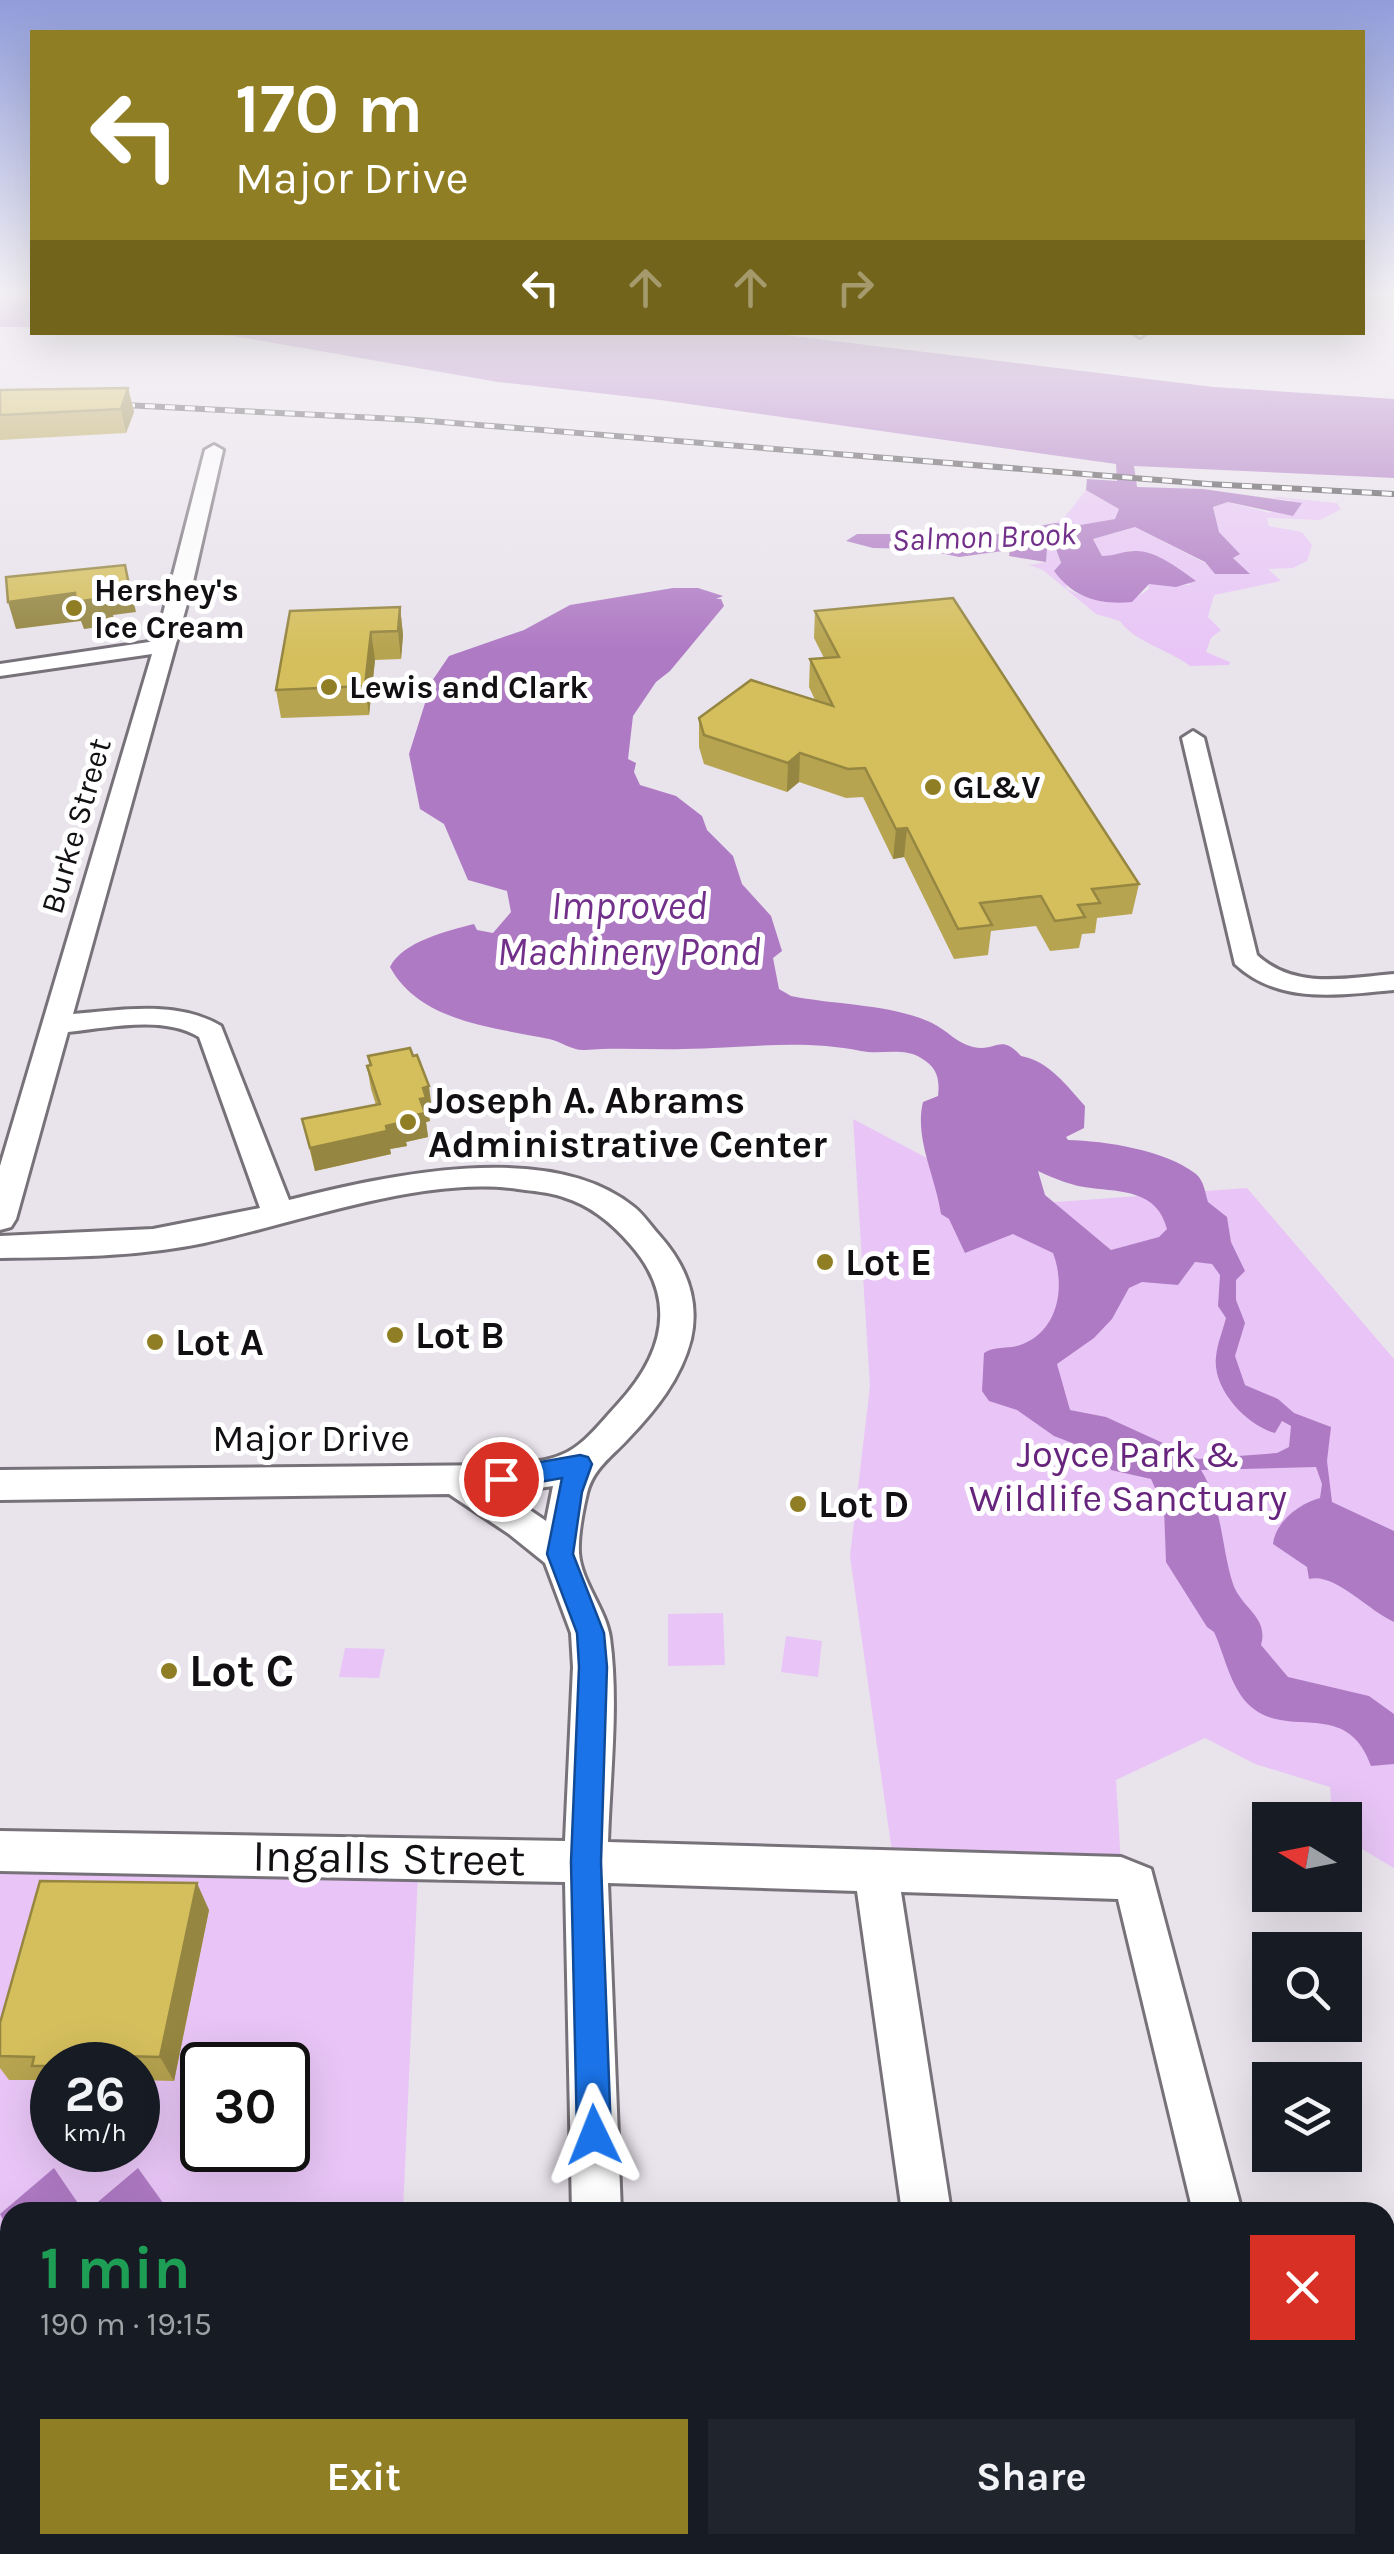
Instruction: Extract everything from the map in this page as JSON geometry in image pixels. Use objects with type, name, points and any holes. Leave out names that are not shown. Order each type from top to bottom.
[{"type":"street","name":"Burke Street","points":[[0,1219],[165,646],[214,450]]},
{"type":"street","points":[[0,670],[165,646]]},
{"type":"street","points":[[1194,738],[1244,958],[1255,971],[1270,979],[1315,986],[1394,982]]},
{"type":"street","points":[[55,1024],[169,1019],[202,1024],[211,1032],[278,1214]]},
{"type":"street","points":[[0,1247],[166,1238],[417,1185],[511,1176],[580,1190],[635,1224],[668,1272],[678,1303],[679,1327],[674,1347],[648,1395],[580,1464],[569,1492],[560,1554],[590,1633],[593,1667],[586,1862],[596,2202]]},
{"type":"street","name":"Major Drive","points":[[0,1485],[456,1480],[527,1476],[580,1464]]},
{"type":"street","points":[[456,1480],[522,1523],[560,1554]]},
{"type":"street","name":"Ingalls Street","points":[[0,1851],[586,1862],[1121,1878],[1136,1884],[1216,2202]]},
{"type":"street","points":[[876,1871],[925,2202]]},
{"type":"green space","points":[[1086,490],[1119,509],[1115,519],[1080,525],[1055,523],[1064,518]]},
{"type":"green space","points":[[1267,498],[1337,503],[1341,509],[1320,520],[1267,518],[1269,526],[1302,532],[1312,545],[1307,561],[1293,568],[1268,569],[1281,581],[1214,595],[1208,617],[1221,630],[1211,638],[1206,652],[1230,662],[1229,665],[1190,666],[1134,635],[1120,621],[1096,614],[1043,570],[1029,565],[1046,562],[1047,549],[1056,546],[1067,589],[1109,602],[1139,596],[1149,589],[1148,584],[1191,585],[1131,550],[1120,556],[1102,556],[1093,539],[1135,527],[1205,563],[1215,573],[1248,574],[1233,557],[1240,554],[1219,532],[1213,507],[1228,502],[1270,513],[1292,500]]},
{"type":"green space","name":"Joyce Park & Wildlife Sanctuary","points":[[853,1119],[1016,1205],[1247,1188],[1394,1359],[1394,1868],[1362,1849],[1362,1802],[1331,1802],[1330,1787],[1255,1764],[1205,1738],[1116,1780],[1121,1865],[892,1852],[850,1556],[870,1386]]},
{"type":"green space","points":[[723,1613],[725,1665],[668,1666],[668,1614]]},
{"type":"green space","points":[[786,1636],[822,1641],[818,1677],[781,1672]]},
{"type":"green space","points":[[345,1648],[385,1649],[379,1678],[339,1677]]},
{"type":"green space","points":[[0,1866],[418,1873],[403,2202],[0,2202]]},
{"type":"water","name":"Salmon Brook","points":[[754,413],[1394,413],[1394,478],[1134,466],[1137,487],[1203,489],[1302,503],[1293,516],[1228,502],[1213,507],[1219,532],[1240,554],[1233,558],[1250,574],[1215,574],[1205,562],[1135,527],[1093,539],[1102,556],[1135,551],[1151,554],[1196,581],[1176,587],[1149,584],[1132,602],[1088,598],[1070,588],[1054,571],[1061,563],[1055,546],[1047,549],[1046,562],[1009,556],[1010,550],[959,557],[922,549],[873,548],[846,541],[857,534],[919,534],[940,529],[973,539],[1055,523],[1080,525],[1115,519],[1119,509],[1086,490],[1087,479],[1117,481],[1116,464]]},
{"type":"water","name":"Improved Machinery Pond","points":[[673,588],[698,588],[723,596],[716,599],[721,599],[724,606],[670,671],[656,682],[633,716],[628,759],[636,763],[634,772],[640,785],[676,796],[702,816],[707,830],[733,856],[742,884],[771,916],[782,951],[773,958],[779,989],[791,996],[881,1008],[916,1017],[973,1047],[1008,1046],[1049,1069],[1085,1106],[1084,1128],[1066,1137],[1068,1140],[1152,1153],[1199,1177],[1208,1202],[1227,1217],[1231,1242],[1245,1271],[1236,1280],[1236,1300],[1245,1323],[1235,1356],[1245,1385],[1278,1399],[1294,1413],[1331,1427],[1327,1461],[1332,1502],[1394,1531],[1394,1622],[1341,1587],[1309,1579],[1307,1567],[1273,1544],[1278,1528],[1290,1515],[1320,1498],[1322,1484],[1316,1467],[1201,1470],[1217,1511],[1233,1584],[1258,1620],[1261,1645],[1288,1677],[1369,1696],[1394,1714],[1394,1764],[1371,1766],[1360,1745],[1331,1725],[1279,1720],[1247,1703],[1232,1678],[1214,1632],[1166,1562],[1164,1508],[1151,1479],[1111,1470],[1106,1456],[1054,1436],[1017,1410],[989,1401],[982,1391],[984,1353],[1023,1344],[1045,1328],[1052,1317],[1059,1291],[1057,1265],[1053,1253],[1013,1234],[965,1253],[949,1219],[941,1214],[923,1144],[923,1102],[938,1096],[938,1079],[931,1065],[907,1053],[817,1045],[580,1050],[438,1011],[419,1000],[390,967],[405,950],[439,934],[474,924],[477,930],[493,933],[511,912],[507,891],[468,880],[444,824],[420,809],[409,754],[432,681],[449,656],[524,630],[570,605]],"holes":[[[1038,1171],[1077,1186],[1137,1195],[1155,1207],[1167,1229],[1159,1237],[1111,1250],[1045,1195]],[[1195,1262],[1212,1264],[1220,1275],[1218,1306],[1226,1318],[1216,1357],[1220,1381],[1234,1404],[1253,1423],[1275,1433],[1282,1421],[1291,1426],[1289,1447],[1277,1453],[1198,1459],[1106,1417],[1070,1410],[1057,1364],[1094,1338],[1112,1319],[1129,1288],[1142,1282],[1178,1285]]]},
{"type":"water","points":[[49,2172],[57,2172],[77,2202],[14,2202]]},
{"type":"water","points":[[133,2172],[141,2172],[162,2202],[98,2202]]},
{"type":"building","points":[[125,565],[129,585],[106,588],[108,597],[76,602],[75,593],[8,602],[6,577]]},
{"type":"building","name":"GL&V","points":[[953,598],[1139,884],[1092,889],[1100,903],[1078,905],[1085,917],[1055,921],[1041,896],[980,903],[992,925],[958,929],[907,828],[896,829],[865,768],[848,769],[800,753],[788,763],[704,735],[699,718],[751,680],[833,706],[810,659],[839,657],[815,611]]},
{"type":"building","points":[[400,607],[398,631],[371,632],[365,686],[276,690],[290,611]]},
{"type":"building","points":[[410,1048],[413,1056],[417,1055],[429,1086],[423,1088],[426,1098],[420,1099],[425,1113],[402,1118],[403,1122],[386,1126],[387,1131],[310,1148],[302,1119],[380,1104],[367,1066],[371,1065],[368,1056]]},
{"type":"building","points":[[40,1881],[197,1883],[160,2057],[160,2042],[30,2042],[30,2057],[0,2056],[0,2023]]},
{"type":"railway","points":[[284,413],[417,420],[1208,484],[1394,494]]},
{"type":"place","name":"Hershey's Ice Cream","points":[[74,608]]},
{"type":"place","name":"Lewis and Clark","points":[[329,687]]},
{"type":"place","name":"GL&V","points":[[933,787]]},
{"type":"place","name":"Joseph A. Abrams Administrative Center","points":[[408,1122]]},
{"type":"place","name":"Lot E","points":[[825,1262]]},
{"type":"place","name":"Lot B","points":[[395,1335]]},
{"type":"place","name":"Lot A","points":[[155,1342]]},
{"type":"place","name":"Lot D","points":[[798,1504]]},
{"type":"place","name":"Lot C","points":[[169,1671]]},
{"type":"route","points":[[501,1479],[580,1464],[569,1492],[560,1554],[590,1633],[593,1667],[586,1862],[594,2135]]}]
